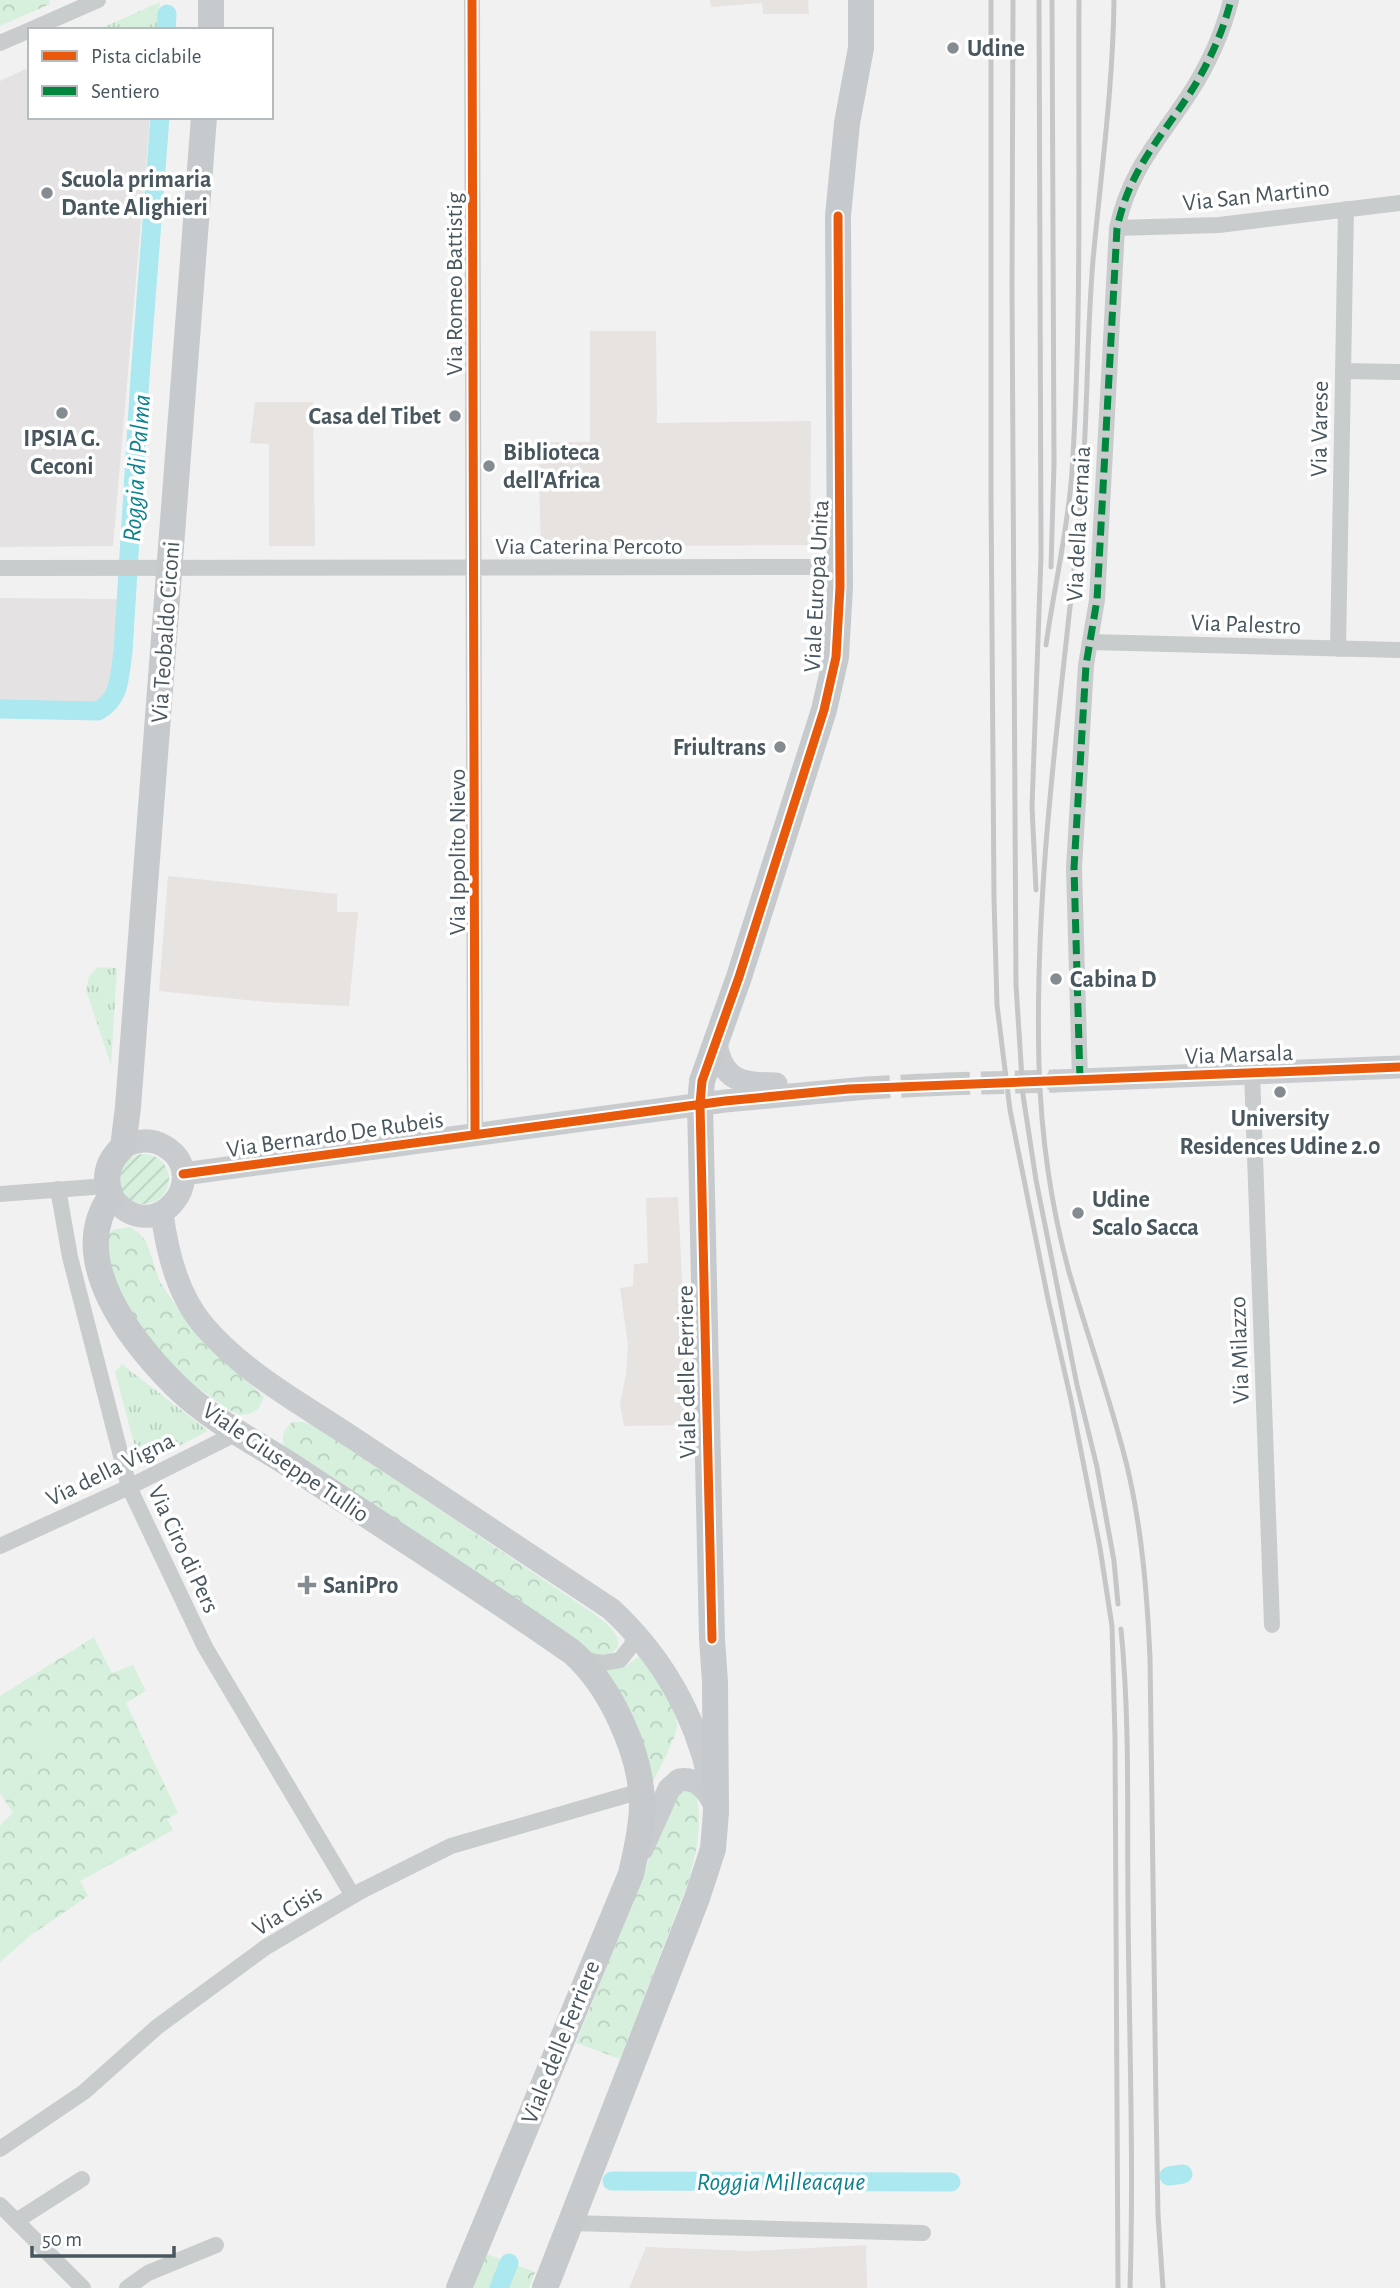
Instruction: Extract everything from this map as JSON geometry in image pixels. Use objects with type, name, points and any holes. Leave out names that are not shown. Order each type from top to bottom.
[{"type":"main road","points":[[211,0],[211,28]]},
{"type":"main road","name":"Viale Europa Unita","points":[[700,1104],[702,1081],[824,710],[836,657],[840,567],[838,216],[847,123],[861,48],[862,0]]},
{"type":"main road","name":"Via Teobaldo Ciconi","points":[[123,1147],[204,119]]},
{"type":"main road","name":"Via Bernardo De Rubeis","points":[[183,1174],[700,1104],[857,1089],[834,1084],[744,1083],[722,1067],[716,1043]]},
{"type":"main road","name":"Via Marsala","points":[[1080,1080],[1400,1067]]},
{"type":"main road","points":[[1056,1081],[1080,1080]]},
{"type":"main road","name":"Viale delle Ferriere","points":[[545,2288],[706,1875],[713,1849],[716,1812],[715,1682],[700,1104]]},
{"type":"main road","points":[[141,1140],[157,1142],[175,1154],[183,1174],[178,1197],[162,1213],[149,1217],[132,1215],[118,1206],[109,1191],[109,1165],[123,1147],[141,1140]]},
{"type":"main road","name":"Viale Giuseppe Tullio","points":[[109,1191],[97,1221],[95,1240],[99,1274],[110,1298],[146,1352],[176,1386],[239,1432],[535,1626],[579,1658],[602,1687],[618,1715],[632,1752],[641,1791]]},
{"type":"main road","points":[[162,1213],[165,1238],[184,1294],[202,1324],[219,1343],[275,1387],[611,1609],[634,1633]]},
{"type":"main road","name":"Viale delle Ferriere","points":[[634,1633],[678,1693],[693,1722],[716,1812]]},
{"type":"main road","points":[[631,1874],[668,1790],[675,1783],[687,1779],[699,1784],[710,1795],[716,1812]]},
{"type":"main road","name":"Viale delle Ferriere","points":[[458,2288],[631,1874],[639,1841],[641,1791]]},
{"type":"street","points":[[35,28],[98,0]]},
{"type":"street","name":"Via Romeo Battistig","points":[[472,0],[475,569]]},
{"type":"street","name":"Via della Cernaia","points":[[1080,1080],[1074,868],[1086,665],[1097,600],[1117,228],[1129,187],[1141,162],[1192,90],[1216,45],[1231,0]]},
{"type":"street","points":[[0,43],[28,31]]},
{"type":"street","name":"Via San Martino","points":[[1117,228],[1219,225],[1400,203]]},
{"type":"street","name":"Via Varese","points":[[1338,649],[1346,209]]},
{"type":"street","points":[[1343,371],[1400,372]]},
{"type":"street","name":"Via Caterina Percoto","points":[[0,568],[840,567]]},
{"type":"street","name":"Via Ippolito Nievo","points":[[475,569],[475,1134]]},
{"type":"street","name":"Via Palestro","points":[[1091,642],[1400,650]]},
{"type":"street","name":"Via Milazzo","points":[[1252,1073],[1272,1625]]},
{"type":"street","points":[[0,1194],[58,1189],[109,1191]]},
{"type":"street","name":"Via Ciro di Pers","points":[[58,1189],[70,1257],[129,1487],[205,1647],[353,1896]]},
{"type":"street","name":"Via della Vigna","points":[[0,1546],[129,1487],[239,1432]]},
{"type":"street","points":[[579,1658],[593,1662],[620,1660],[632,1645],[634,1633]]},
{"type":"street","name":"Via Cisis","points":[[0,2149],[84,2092],[157,2027],[266,1947],[353,1896],[451,1846],[641,1791]]},
{"type":"street","points":[[16,2221],[82,2179]]},
{"type":"street","points":[[0,2205],[83,2288]]},
{"type":"street","points":[[571,2223],[923,2233]]},
{"type":"street","points":[[127,2288],[148,2273],[216,2245]]},
{"type":"shaded area","points":[[710,0],[808,0],[809,14],[763,14],[762,3],[711,7]]},
{"type":"shaded area","name":"IPSIA G. Ceconi","points":[[28,68],[28,119],[150,119],[113,546],[0,547],[0,81]]},
{"type":"shaded area","points":[[590,331],[656,331],[657,423],[811,421],[810,545],[541,547],[538,442],[590,442]]},
{"type":"shaded area","points":[[255,402],[313,402],[315,546],[269,546],[269,444],[250,443]]},
{"type":"shaded area","points":[[0,598],[119,599],[117,651],[110,690],[105,699],[97,702],[58,704],[0,701]]},
{"type":"shaded area","points":[[168,876],[337,894],[337,912],[358,912],[349,1006],[267,1002],[159,991]]},
{"type":"shaded area","points":[[678,1197],[689,1425],[624,1426],[620,1404],[628,1345],[620,1288],[633,1286],[634,1264],[648,1263],[646,1198]]},
{"type":"shaded area","points":[[866,2245],[867,2288],[629,2288],[646,2247],[750,2251]]},
{"type":"green space","points":[[0,0],[49,0],[50,4],[0,26]]},
{"type":"green space","points":[[160,2],[157,28],[102,28]]},
{"type":"green space","points":[[98,967],[117,968],[111,1065],[86,990],[89,976]]},
{"type":"green space","points":[[144,1154],[162,1161],[169,1179],[162,1197],[144,1204],[126,1197],[119,1179],[126,1161]]},
{"type":"green space","points":[[130,1227],[146,1241],[160,1282],[189,1326],[264,1397],[259,1408],[250,1414],[240,1415],[185,1379],[157,1351],[123,1304],[106,1267],[108,1235],[113,1230]]},
{"type":"green space","points":[[122,1364],[208,1431],[140,1466],[115,1372]]},
{"type":"green space","points":[[293,1422],[317,1427],[591,1612],[607,1624],[618,1638],[614,1651],[607,1655],[592,1653],[284,1446],[284,1432]]},
{"type":"green space","points":[[94,1637],[112,1673],[133,1665],[146,1691],[126,1703],[178,1813],[167,1819],[173,1830],[80,1881],[88,1896],[31,1935],[0,1962],[0,1825],[13,1813],[0,1793],[0,1696]]},
{"type":"green space","points":[[642,1654],[669,1700],[677,1727],[648,1792],[603,1669],[626,1666]]},
{"type":"green space","points":[[45,1716],[61,1738],[39,1753],[23,1731]]},
{"type":"green space","points":[[681,1789],[696,1794],[698,1805],[699,1828],[694,1861],[620,2059],[576,2043],[674,1796]]},
{"type":"green space","points":[[487,2254],[535,2272],[529,2288],[472,2288]]},
{"type":"waterway","name":"Roggia di Palma","points":[[166,28],[167,14]]},
{"type":"waterway","name":"Roggia di Palma","points":[[0,709],[98,711],[111,700],[118,686],[123,652],[160,119]]},
{"type":"waterway","name":"Roggia Milleacque","points":[[1169,2176],[1183,2174]]},
{"type":"waterway","name":"Roggia Milleacque","points":[[612,2181],[951,2182]]},
{"type":"waterway","name":"Roggia Milleacque","points":[[499,2288],[509,2263]]},
{"type":"tunnel","points":[[947,1084],[1056,1081]]},
{"type":"tunnel","points":[[867,1088],[926,1085]]},
{"type":"railway","points":[[991,0],[991,494],[997,1005],[1010,1110],[1071,1400],[1100,1548],[1112,1626],[1118,2288]]},
{"type":"railway","points":[[1013,0],[1016,985],[1023,1095],[1036,1180],[1077,1385],[1097,1467],[1114,1561],[1118,1604]]},
{"type":"railway","points":[[1036,890],[1032,807],[1041,556],[1039,0]]},
{"type":"railway","points":[[1051,567],[1054,464],[1052,0]]},
{"type":"railway","points":[[1046,645],[1072,472],[1078,295],[1079,0]]},
{"type":"railway","points":[[1114,0],[1109,98],[1093,260],[1083,480],[1045,857],[1039,1065],[1042,1117],[1057,1222],[1069,1272],[1127,1466],[1143,1561],[1150,1658],[1158,2215],[1163,2288]]},
{"type":"railway","points":[[1121,1629],[1128,1767],[1130,2288]]},
{"type":"marked path","points":[[1080,1080],[1074,868],[1086,665],[1097,600],[1117,228],[1137,172],[1209,60],[1231,0]]},
{"type":"cycle path","points":[[472,0],[475,1134]]},
{"type":"cycle path","points":[[712,1639],[700,1104],[702,1081],[739,977],[824,710],[836,657],[840,587],[838,216]]},
{"type":"cycle path","points":[[183,1174],[725,1101],[848,1089],[1400,1067]]},
{"type":"place","name":"Udine","points":[[953,48]]},
{"type":"place","name":"Scuola primaria Dante Alighieri","points":[[47,193]]},
{"type":"place","name":"IPSIA G. Ceconi","points":[[62,413]]},
{"type":"place","name":"Casa del Tibet","points":[[455,416]]},
{"type":"place","name":"Biblioteca dell'Africa","points":[[489,466]]},
{"type":"place","name":"Friultrans","points":[[780,747]]},
{"type":"place","name":"Cabina D","points":[[1056,979]]},
{"type":"place","name":"University Residences Udine 2.0","points":[[1280,1092]]},
{"type":"place","name":"Udine Scalo Sacca","points":[[1078,1213]]},
{"type":"place","name":"SaniPro","points":[[307,1585]]}]
